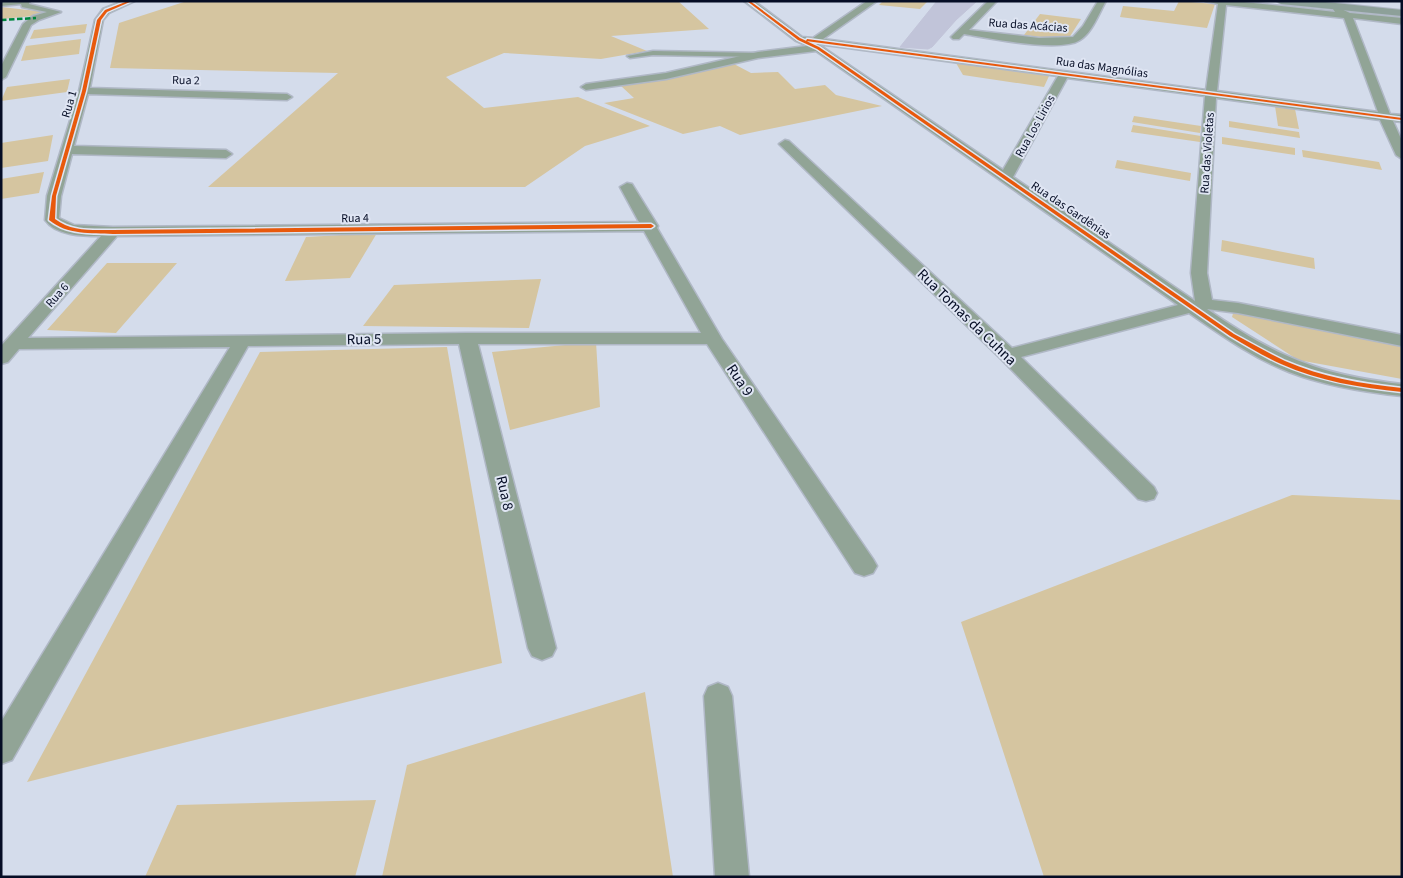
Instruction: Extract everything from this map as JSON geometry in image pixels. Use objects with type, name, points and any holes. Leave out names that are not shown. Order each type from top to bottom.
[{"type":"highway","points":[[1282,1],[1367,10],[1402,11]]},
{"type":"highway","points":[[1313,1],[1390,5],[1402,11]]},
{"type":"street","points":[[1,4],[25,1],[25,5],[57,12],[36,18],[27,24],[1,77]]},
{"type":"street","name":"Rua 1","points":[[60,227],[52,220],[54,196],[84,91],[99,20],[106,11],[131,1]]},
{"type":"street","name":"Rua das Gardênias","points":[[748,1],[799,39],[817,44],[1005,179],[1142,271],[1198,306],[1232,335],[1282,362],[1312,374],[1402,390]]},
{"type":"street","points":[[586,87],[666,76],[758,54],[817,44],[873,1]]},
{"type":"street","points":[[945,50],[961,31],[993,1]]},
{"type":"street","name":"Rua das Acácias","points":[[961,31],[1053,42],[1071,41],[1078,37],[1102,1]]},
{"type":"street","points":[[1218,2],[1402,21]]},
{"type":"street","name":"Rua das Violetas","points":[[1198,306],[1218,2]]},
{"type":"street","points":[[1324,5],[1347,14],[1384,117],[1402,155]]},
{"type":"street","points":[[1347,14],[1352,10],[1367,10]]},
{"type":"street","name":"Rua das Magnólias","points":[[817,44],[945,50],[1064,74],[1402,119]]},
{"type":"street","name":"Rua Los Lirios","points":[[1005,179],[1064,74]]},
{"type":"street","name":"Rua 2","points":[[84,91],[287,96]]},
{"type":"street","name":"Rua Tomas da Cuhna","points":[[785,144],[1008,356],[1146,493]]},
{"type":"street","points":[[67,150],[226,154]]},
{"type":"street","name":"Rua 9","points":[[627,187],[713,339],[864,566]]},
{"type":"street","name":"Rua 4","points":[[60,227],[80,231],[112,232],[650,226]]},
{"type":"street","name":"Rua 6","points":[[1,358],[112,232]]},
{"type":"street","points":[[1008,356],[1198,306]]},
{"type":"street","name":"Rua das Gardênias","points":[[1198,306],[1238,308],[1402,341]]},
{"type":"street","name":"Rua 5","points":[[15,344],[467,338],[713,339]]},
{"type":"street","name":"Rua 8","points":[[467,338],[542,648]]},
{"type":"street","points":[[1,750],[243,340]]},
{"type":"street","points":[[718,696],[732,877]]},
{"type":"lane","points":[[630,56],[653,53],[758,54]]},
{"type":"shaded area","points":[[187,1],[678,1],[709,29],[611,36],[647,51],[601,59],[504,53],[446,77],[484,108],[578,97],[650,126],[585,146],[525,187],[208,187],[338,73],[110,68],[119,23]]},
{"type":"shaded area","points":[[883,1],[928,1],[920,9],[879,5]]},
{"type":"shaded area","points":[[1179,1],[1215,4],[1207,28],[1120,17],[1123,6],[1174,11]]},
{"type":"shaded area","points":[[1,7],[46,12],[34,16],[1,19]]},
{"type":"shaded area","points":[[1040,14],[1081,19],[1069,38],[1059,39],[1024,35]]},
{"type":"shaded area","points":[[87,24],[85,33],[30,39],[34,30]]},
{"type":"shaded area","points":[[81,39],[79,54],[21,61],[26,46]]},
{"type":"shaded area","points":[[956,63],[1049,76],[1044,87],[963,75]]},
{"type":"shaded area","points":[[734,64],[751,73],[778,72],[795,89],[825,85],[836,95],[882,106],[740,135],[720,126],[683,134],[604,103],[634,98],[621,86]]},
{"type":"shaded area","points":[[70,79],[67,92],[1,101],[7,87]]},
{"type":"shaded area","points":[[1275,106],[1295,109],[1299,129],[1278,126]]},
{"type":"shaded area","points":[[1134,116],[1201,126],[1200,133],[1132,122]]},
{"type":"shaded area","points":[[1229,121],[1299,132],[1300,138],[1229,127]]},
{"type":"shaded area","points":[[1133,125],[1201,136],[1200,142],[1131,132]]},
{"type":"shaded area","points":[[53,135],[48,161],[1,168],[1,143]]},
{"type":"shaded area","points":[[1222,137],[1295,148],[1295,155],[1222,144]]},
{"type":"shaded area","points":[[1302,150],[1379,162],[1382,170],[1303,157]]},
{"type":"shaded area","points":[[1117,160],[1191,173],[1190,181],[1115,168]]},
{"type":"shaded area","points":[[44,172],[39,193],[1,199],[1,179]]},
{"type":"shaded area","points":[[377,233],[350,278],[285,281],[306,237]]},
{"type":"shaded area","points":[[1222,240],[1314,258],[1315,269],[1221,251]]},
{"type":"shaded area","points":[[107,263],[177,263],[116,333],[47,330]]},
{"type":"shaded area","points":[[541,279],[529,328],[363,326],[394,285]]},
{"type":"shaded area","points":[[1234,310],[1402,345],[1402,379],[1298,360],[1232,317]]},
{"type":"shaded area","points":[[596,342],[600,407],[510,430],[492,352]]},
{"type":"shaded area","points":[[447,347],[502,663],[27,782],[260,352]]},
{"type":"shaded area","points":[[1292,495],[1402,500],[1402,877],[1044,877],[961,622]]},
{"type":"shaded area","points":[[645,692],[673,877],[382,877],[407,765]]},
{"type":"shaded area","points":[[376,800],[355,877],[145,877],[177,805]]},
{"type":"building","points":[[937,1],[977,1],[956,20],[932,47],[928,49],[900,47]]},
{"type":"marked path","points":[[1,20],[36,18]]},
{"type":"cycle path","points":[[131,1],[106,11],[99,20],[84,91],[54,196],[52,220],[65,228],[81,231],[113,232],[651,226]]},
{"type":"cycle path","points":[[748,1],[799,39],[818,48],[1232,335],[1269,356],[1311,373],[1356,384],[1402,390]]},
{"type":"cycle path","points":[[807,40],[1402,119]]}]
